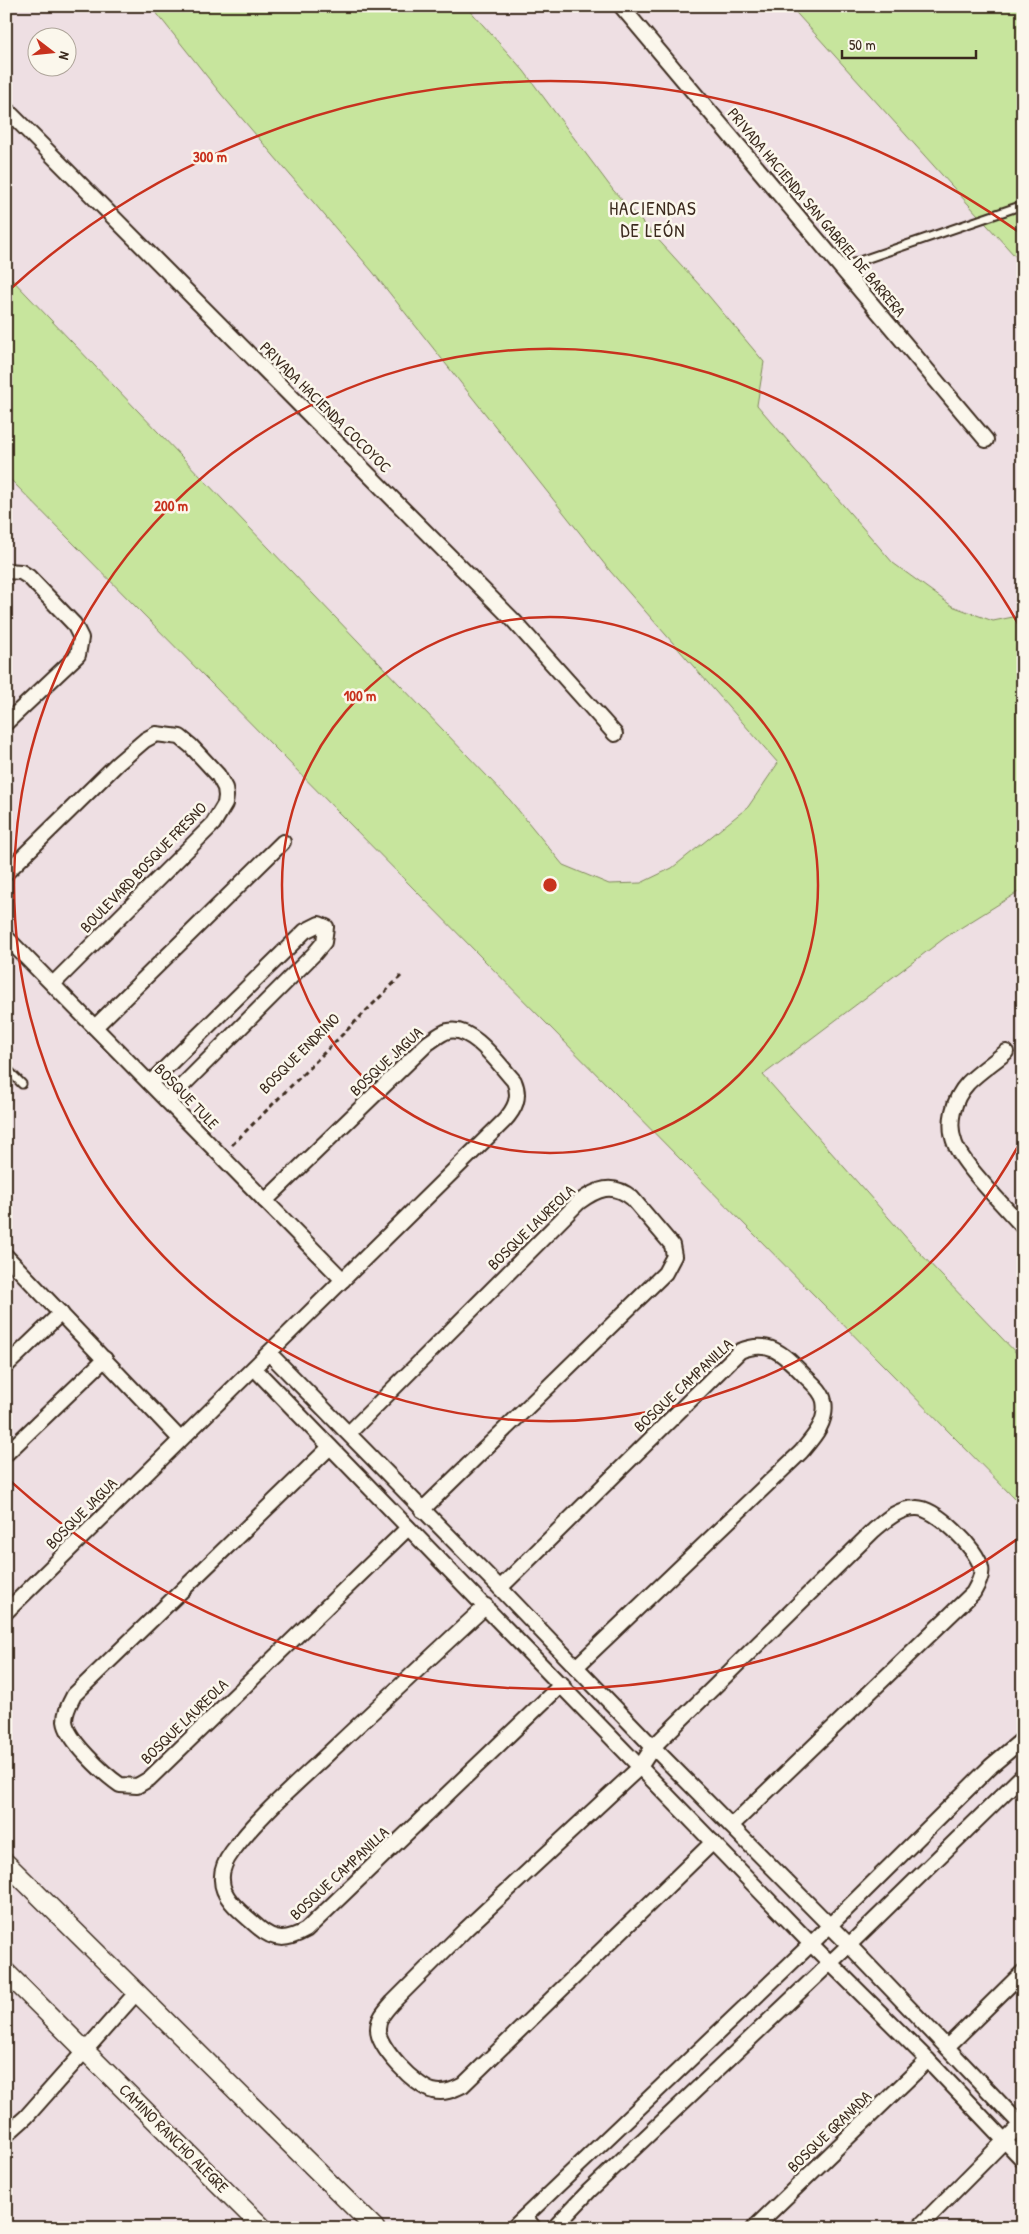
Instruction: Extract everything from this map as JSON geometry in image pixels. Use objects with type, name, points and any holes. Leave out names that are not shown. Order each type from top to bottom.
[{"type":"street","name":"PRIVADA HACIENDA SAN GABRIEL DE BARRERA","points":[[621,6],[986,440]]},
{"type":"street","name":"PRIVADA HACIENDA COCOYOC","points":[[6,109],[514,621],[615,734]]},
{"type":"street","points":[[6,571],[21,572],[29,577],[74,624],[81,638],[78,655],[6,724]]},
{"type":"street","name":"BOULEVARD BOSQUE FRESNO","points":[[6,873],[117,764],[145,740],[156,734],[180,737],[218,775],[225,788],[225,804],[213,824],[53,984]]},
{"type":"street","points":[[95,1027],[283,842]]},
{"type":"street","points":[[150,1083],[305,931],[319,924],[326,927],[324,942],[314,954],[167,1101]]},
{"type":"street","name":"BOSQUE TULE","points":[[6,937],[343,1280]]},
{"type":"street","name":"BOSQUE JAGUA","points":[[6,1612],[504,1121],[516,1105],[517,1088],[514,1082],[479,1042],[459,1031],[449,1031],[428,1043],[265,1201]]},
{"type":"street","points":[[1006,1052],[967,1084],[954,1107],[951,1127],[955,1145],[1023,1227]]},
{"type":"street","name":"BOSQUE LAUREOLA","points":[[349,1433],[578,1202],[594,1191],[605,1187],[625,1192],[632,1198],[672,1245],[674,1256],[665,1273],[422,1510]]},
{"type":"street","points":[[7,1260],[61,1313],[180,1439]]},
{"type":"street","points":[[6,1366],[61,1313]]},
{"type":"street","name":"BOSQUE CAMPANILLA","points":[[500,1588],[740,1351],[752,1346],[770,1348],[781,1352],[820,1392],[824,1401],[821,1423],[816,1435],[801,1452],[576,1667]]},
{"type":"street","points":[[269,1353],[1022,2124],[918,2228]]},
{"type":"street","points":[[6,1454],[105,1359]]},
{"type":"street","points":[[254,1368],[562,1684],[811,1944],[928,2060],[1023,2160]]},
{"type":"street","name":"BOSQUE LAUREOLA","points":[[330,1447],[74,1695],[67,1709],[65,1720],[69,1732],[80,1747],[120,1785],[137,1786],[149,1779],[408,1528]]},
{"type":"street","points":[[713,1842],[463,2085],[448,2092],[433,2091],[418,2083],[386,2050],[379,2039],[378,2028],[382,2014],[393,2002],[466,1929],[640,1767],[653,1747],[873,1531],[900,1510],[922,1508],[939,1516],[975,1553],[981,1568],[973,1593],[961,1607],[731,1826]]},
{"type":"street","name":"BOSQUE CAMPANILLA","points":[[486,1606],[294,1786],[242,1840],[224,1867],[222,1880],[224,1890],[236,1907],[272,1937],[293,1938],[306,1930],[562,1684]]},
{"type":"street","points":[[513,2228],[811,1944],[991,1766],[1023,1739]]},
{"type":"street","points":[[554,2228],[594,2186],[849,1945],[1023,1775]]},
{"type":"street","points":[[6,1863],[375,2228]]},
{"type":"street","name":"CAMINO RANCHO ALEGRE","points":[[6,1972],[86,2049],[263,2228]]},
{"type":"street","points":[[947,2047],[1023,1972]]},
{"type":"street","points":[[6,2135],[26,2117],[137,1992]]},
{"type":"street","name":"BOSQUE GRANADA","points":[[754,2228],[928,2060]]},
{"type":"street","points":[[525,2217],[534,2228]]},
{"type":"lane","points":[[842,267],[1023,205]]},
{"type":"lane","points":[[6,1068],[22,1084]]},
{"type":"path","name":"BOSQUE ENDRINO","points":[[221,1156],[402,975]]},
{"type":"green space","points":[[151,6],[466,6],[524,71],[613,190],[703,289],[764,362],[757,405],[893,563],[952,606],[993,621],[1023,615],[1023,889],[946,937],[763,1075],[918,1251],[1023,1360],[1023,1507],[6,475],[6,273],[510,800],[563,865],[609,884],[641,883],[672,868],[748,807],[778,763],[610,571],[372,271],[221,94]]},
{"type":"green space","points":[[790,6],[1023,6],[1023,265]]},
{"type":"district","name":"HACIENDAS DE LEÓN","points":[[653,219]]}]
